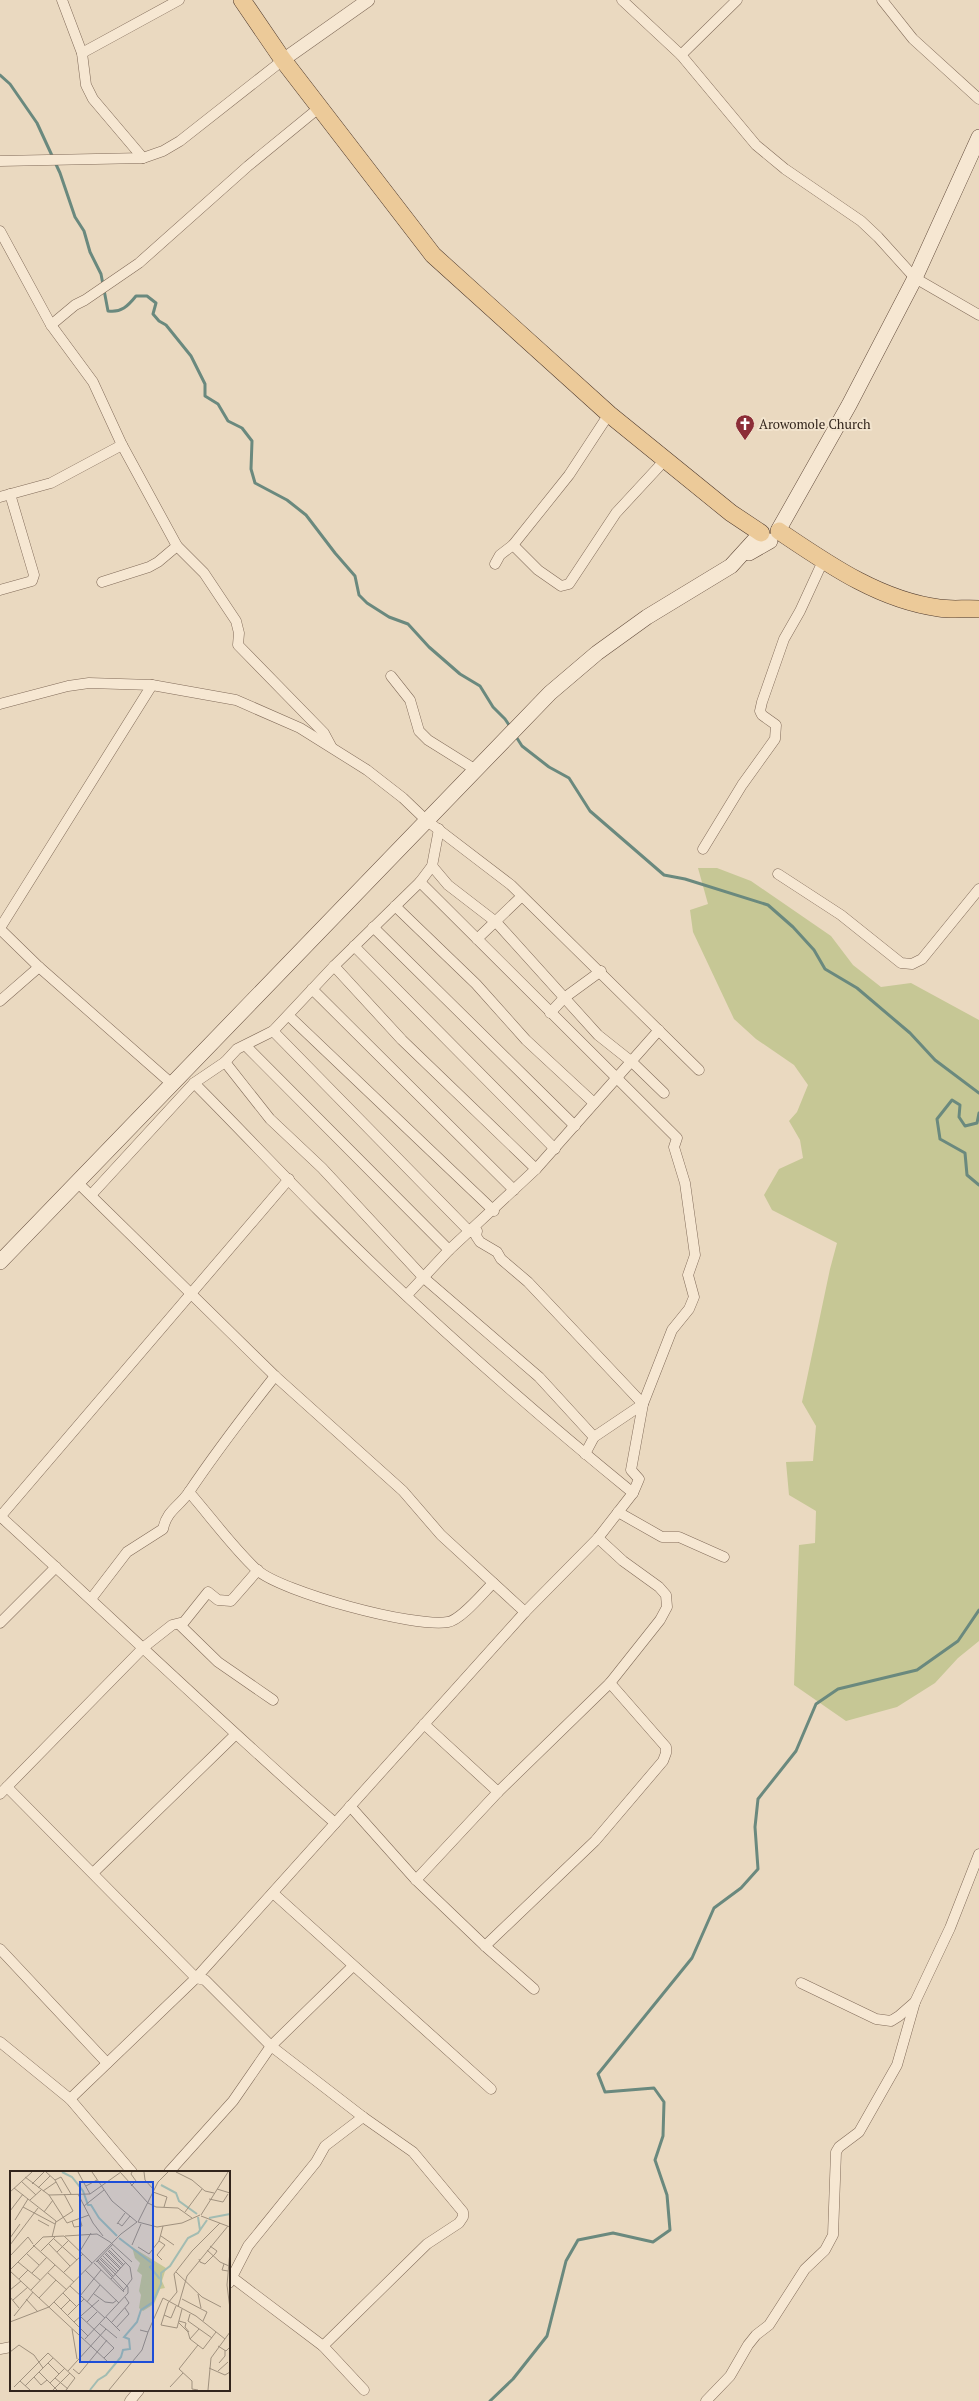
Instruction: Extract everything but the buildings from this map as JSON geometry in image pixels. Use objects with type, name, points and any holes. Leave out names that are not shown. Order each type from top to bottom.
[{"type":"main road","points":[[242,0],[283,60],[433,254],[609,414],[731,513],[770,532],[862,583],[920,604],[941,608],[979,608]]},
{"type":"main road","points":[[0,1262],[550,693],[597,653],[647,618],[724,571],[770,532],[797,495],[849,405],[914,278],[979,138]]},
{"type":"street","points":[[62,0],[82,53],[86,85],[93,99],[143,158]]},
{"type":"street","points":[[82,53],[179,0]]},
{"type":"street","points":[[0,161],[143,158],[163,151],[180,141],[283,60],[368,0]]},
{"type":"street","points":[[622,0],[681,55],[756,145],[785,169],[861,221],[878,237],[914,278],[979,315]]},
{"type":"street","points":[[681,55],[737,0]]},
{"type":"street","points":[[882,0],[913,39],[979,99]]},
{"type":"street","points":[[51,325],[75,305],[85,300],[138,263],[248,166],[320,108]]},
{"type":"street","points":[[0,230],[51,325],[92,382],[122,445],[177,546],[204,573],[236,621],[239,633],[238,645],[324,733],[333,751]]},
{"type":"street","points":[[495,564],[500,555],[513,544],[568,475],[609,414]]},
{"type":"street","points":[[0,590],[32,581],[34,575],[5,496],[51,483],[122,445]]},
{"type":"street","points":[[513,544],[538,570],[561,586],[569,584],[616,512],[665,460]]},
{"type":"street","points":[[102,582],[149,567],[158,562],[177,546]]},
{"type":"street","points":[[703,849],[742,785],[775,739],[776,725],[762,715],[760,711],[762,702],[784,639],[800,611],[821,560]]},
{"type":"street","points":[[391,676],[410,700],[419,730],[428,740],[476,770]]},
{"type":"street","points":[[0,704],[68,686],[89,683],[152,685],[236,700],[300,728],[326,743],[333,751],[367,770],[403,798],[426,820],[511,885],[521,897],[601,972],[699,1070]]},
{"type":"street","points":[[152,685],[0,928],[39,967],[172,1084]]},
{"type":"street","points":[[92,1194],[194,1083],[225,1062],[237,1049],[246,1046],[273,1031],[289,1016],[312,988],[420,882],[432,866],[439,829]]},
{"type":"street","points":[[432,866],[448,885],[496,922],[598,1035],[632,1062],[664,1093]]},
{"type":"street","points":[[778,874],[841,915],[901,963],[912,964],[922,959],[979,889]]},
{"type":"street","points":[[70,2100],[196,1978],[525,1612],[598,1538],[633,1493],[639,1479],[631,1470],[642,1404],[672,1330],[689,1309],[694,1297],[688,1275],[695,1256],[685,1183],[674,1147],[676,1138],[420,882]]},
{"type":"street","points":[[477,939],[521,897]]},
{"type":"street","points":[[395,906],[476,984],[526,1040],[594,1103]]},
{"type":"street","points":[[373,927],[574,1126]]},
{"type":"street","points":[[354,946],[555,1149]]},
{"type":"street","points":[[334,966],[402,1040],[536,1169]]},
{"type":"street","points":[[0,1001],[39,967]]},
{"type":"street","points":[[550,1013],[564,998],[601,972]]},
{"type":"street","points":[[312,988],[514,1190]]},
{"type":"street","points":[[289,1016],[494,1211]]},
{"type":"street","points":[[407,1295],[449,1250],[494,1211],[536,1169],[659,1030]]},
{"type":"street","points":[[273,1031],[470,1232]]},
{"type":"street","points":[[246,1046],[449,1250]]},
{"type":"street","points":[[225,1062],[270,1119],[322,1168],[424,1278],[539,1376],[594,1437]]},
{"type":"street","points":[[194,1083],[407,1295],[585,1454],[633,1493]]},
{"type":"street","points":[[289,1179],[0,1517],[144,1647],[235,1735],[335,1823]]},
{"type":"street","points":[[77,1182],[92,1194],[191,1295],[275,1376],[403,1491],[435,1529],[525,1612]]},
{"type":"street","points":[[470,1232],[477,1231],[476,1236],[480,1242],[498,1252],[501,1259],[528,1282],[642,1404]]},
{"type":"street","points":[[91,1599],[127,1552],[163,1529],[166,1516],[189,1492],[199,1475],[275,1376]]},
{"type":"street","points":[[585,1454],[594,1437],[642,1404]]},
{"type":"street","points":[[189,1492],[258,1570],[296,1590],[338,1604],[365,1611],[430,1622],[448,1622],[458,1618],[493,1582]]},
{"type":"street","points":[[618,1512],[662,1537],[679,1537],[724,1556]]},
{"type":"street","points":[[416,1880],[498,1792],[610,1683],[660,1620],[667,1607],[666,1595],[659,1587],[623,1561],[598,1538]]},
{"type":"street","points":[[0,1622],[56,1567]]},
{"type":"street","points":[[258,1570],[231,1601],[218,1600],[208,1592],[184,1622],[172,1625],[144,1647],[3,1790],[93,1873],[196,1978],[205,1980],[271,2046],[423,2161],[463,2212],[463,2217],[459,2223],[427,2244],[323,2346]]},
{"type":"street","points":[[179,1624],[218,1662],[273,1700]]},
{"type":"street","points":[[485,1946],[595,1841],[663,1761],[666,1747],[610,1683]]},
{"type":"street","points":[[424,1724],[498,1792]]},
{"type":"street","points":[[93,1873],[235,1735]]},
{"type":"street","points":[[350,1806],[416,1880],[485,1946],[534,1989]]},
{"type":"street","points":[[706,2401],[730,2376],[756,2335],[769,2324],[805,2269],[830,2244],[833,2235],[836,2152],[839,2147],[859,2132],[897,2065],[915,2002],[950,1928],[979,1854]]},
{"type":"street","points":[[273,1893],[491,2089]]},
{"type":"street","points":[[0,1950],[107,2063]]},
{"type":"street","points":[[170,2171],[233,2101],[271,2046],[353,1966]]},
{"type":"street","points":[[801,1983],[876,2019],[891,2020],[915,2002]]},
{"type":"street","points":[[0,2042],[70,2100],[131,2171]]},
{"type":"street","points":[[363,2117],[324,2146],[316,2162],[248,2246],[230,2279],[323,2346],[364,2390]]},
{"type":"street","points":[[0,2349],[10,2347]]},
{"type":"street","points":[[130,2401],[139,2391]]},
{"type":"green space","points":[[698,868],[717,868],[751,881],[831,936],[853,965],[881,987],[911,983],[979,1020],[979,1641],[958,1658],[935,1683],[897,1707],[846,1721],[794,1685],[799,1545],[815,1543],[816,1511],[789,1495],[786,1462],[813,1461],[816,1426],[802,1402],[830,1269],[837,1243],[772,1210],[764,1195],[779,1169],[803,1158],[800,1140],[789,1121],[797,1112],[808,1085],[794,1065],[756,1039],[734,1019],[693,932],[690,910],[708,904]]},
{"type":"waterway","points":[[0,75],[10,84],[37,123],[60,173],[75,217],[84,231],[90,252],[101,274],[108,311],[117,311],[124,308],[136,296],[147,296],[156,303],[153,314],[159,321],[166,325],[191,356],[205,384],[205,396],[218,404],[228,421],[242,428],[252,441],[251,469],[255,483],[287,500],[306,515],[355,576],[359,595],[367,603],[389,617],[408,624],[429,647],[460,674],[480,686],[493,707],[505,719],[511,728]]},
{"type":"waterway","points":[[515,735],[522,746],[549,767],[569,778],[590,811],[664,875],[685,879],[768,905],[793,927],[814,950],[825,969],[857,988],[910,1033],[935,1060],[979,1093]]},
{"type":"waterway","points":[[979,1113],[977,1123],[965,1126],[959,1117],[960,1105],[952,1100],[937,1119],[940,1139],[965,1153],[967,1175],[979,1185]]},
{"type":"waterway","points":[[490,2401],[513,2379],[547,2336],[566,2261],[578,2240],[613,2233],[653,2242],[670,2230],[667,2195],[655,2160],[663,2136],[664,2102],[654,2088],[605,2092],[598,2074],[692,1958],[714,1908],[741,1888],[758,1869],[755,1827],[758,1799],[796,1751],[816,1704],[838,1689],[917,1670],[958,1641],[979,1610]]},
{"type":"place","name":"Arowomole Church","points":[[745,441]]}]
